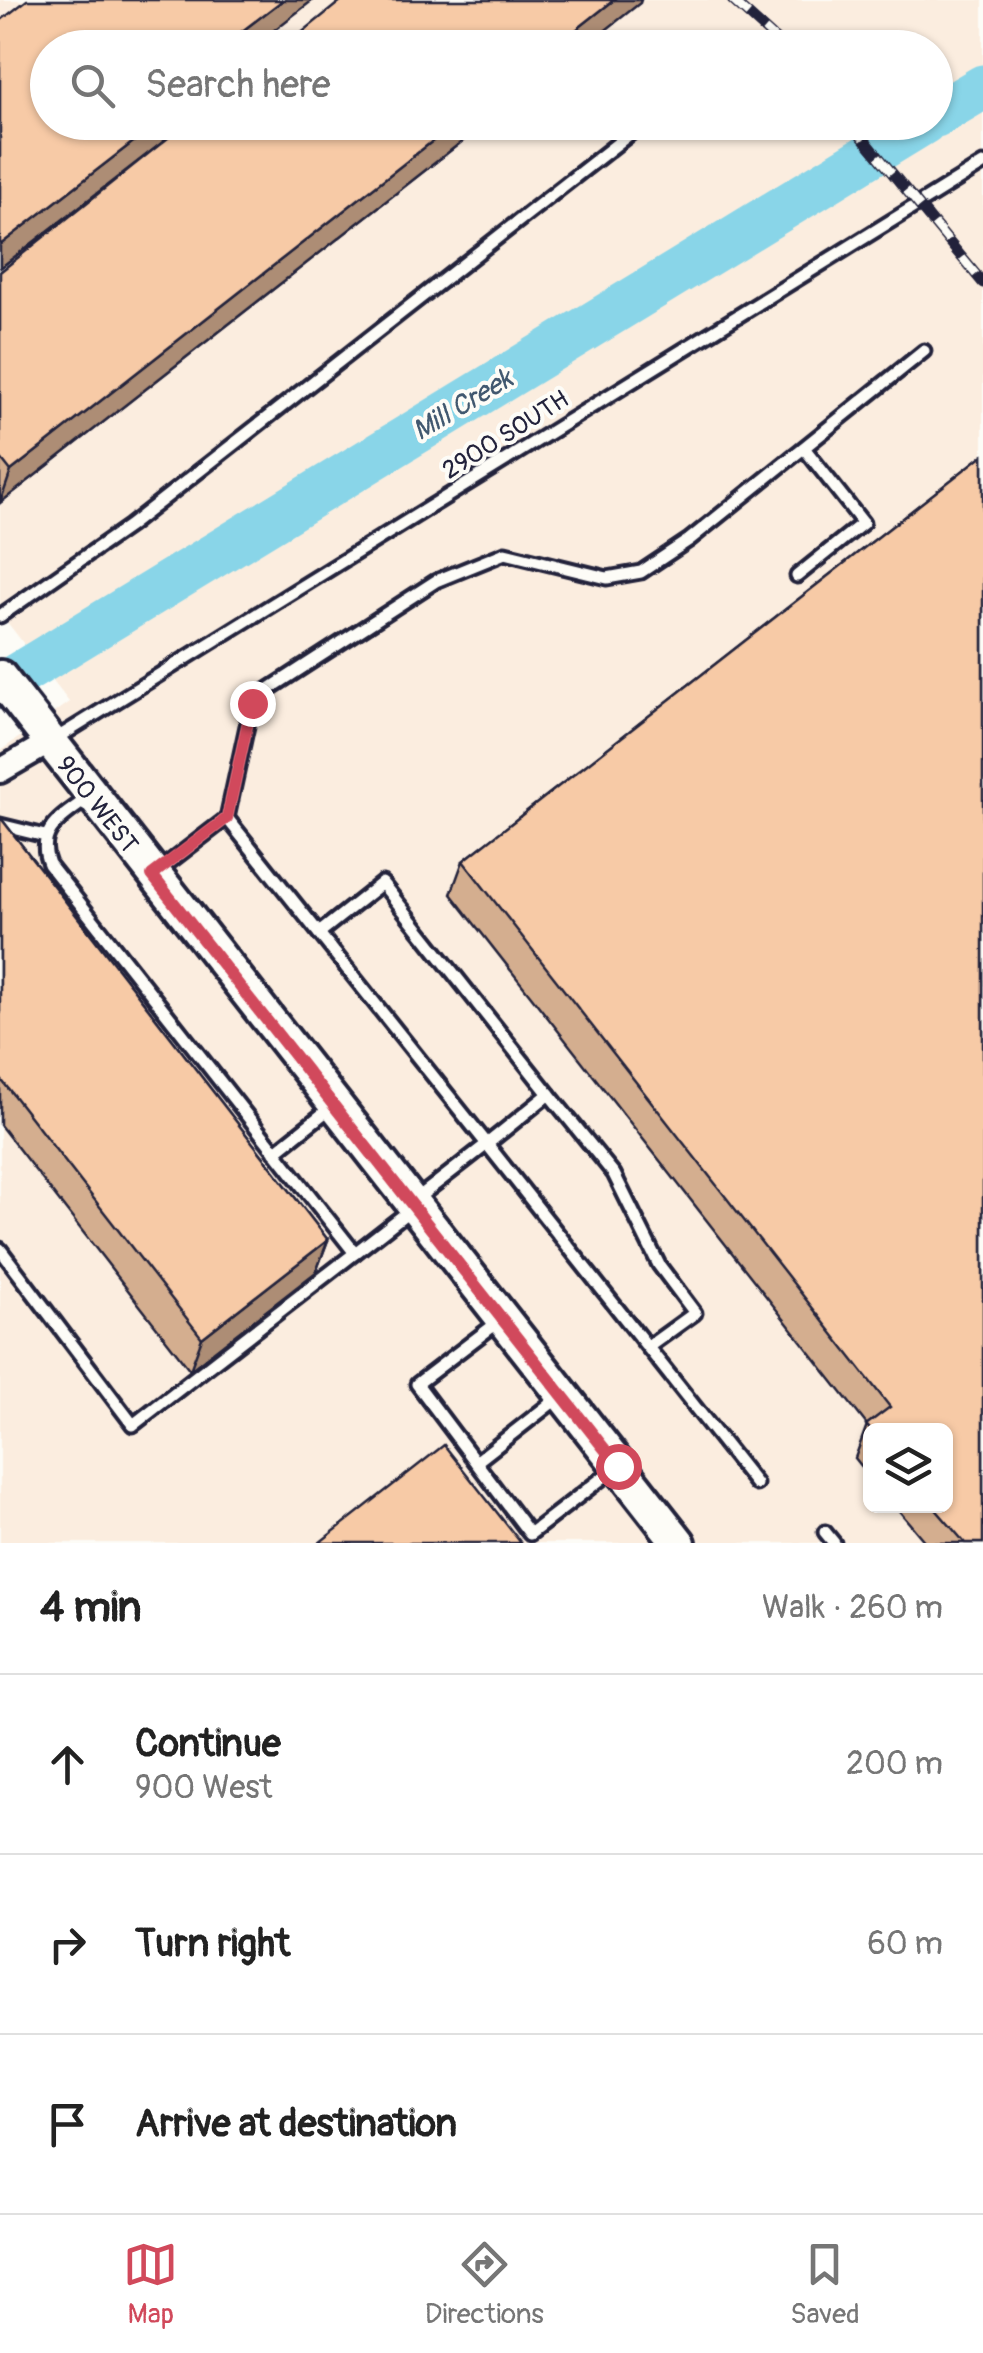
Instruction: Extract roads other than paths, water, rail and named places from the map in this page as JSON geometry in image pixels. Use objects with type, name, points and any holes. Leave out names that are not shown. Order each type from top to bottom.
[{"type":"main road","name":"900 WEST","points":[[0,677],[678,1543]]},
{"type":"street","points":[[0,772],[50,742]]},
{"type":"lane","points":[[0,616],[130,526],[622,140]]},
{"type":"lane","name":"2900 SOUTH","points":[[50,742],[983,164]]},
{"type":"lane","points":[[152,875],[227,818],[252,703],[420,591],[506,553],[608,578],[641,572],[689,540],[924,351]]},
{"type":"lane","points":[[797,576],[863,523],[804,448]]},
{"type":"lane","points":[[45,836],[91,795]]},
{"type":"lane","points":[[227,818],[756,1484]]},
{"type":"lane","points":[[0,825],[45,836]]},
{"type":"lane","points":[[45,836],[46,856],[57,875],[354,1253]]},
{"type":"lane","points":[[319,934],[382,883],[614,1174],[659,1265],[695,1313],[648,1347]]},
{"type":"lane","points":[[0,1248],[133,1425],[354,1253],[549,1094]]},
{"type":"lane","points":[[274,1152],[334,1105]]},
{"type":"lane","points":[[502,1318],[417,1384],[530,1534],[618,1466]]},
{"type":"lane","points":[[476,1462],[562,1395]]},
{"type":"lane","points":[[826,1532],[834,1543]]},
{"type":"waterway","name":"Mill Creek","points":[[953,105],[983,87]]},
{"type":"waterway","name":"Mill Creek","points":[[0,686],[895,140]]},
{"type":"railway","points":[[732,0],[765,30]]},
{"type":"railway","points":[[865,140],[983,283]]}]
